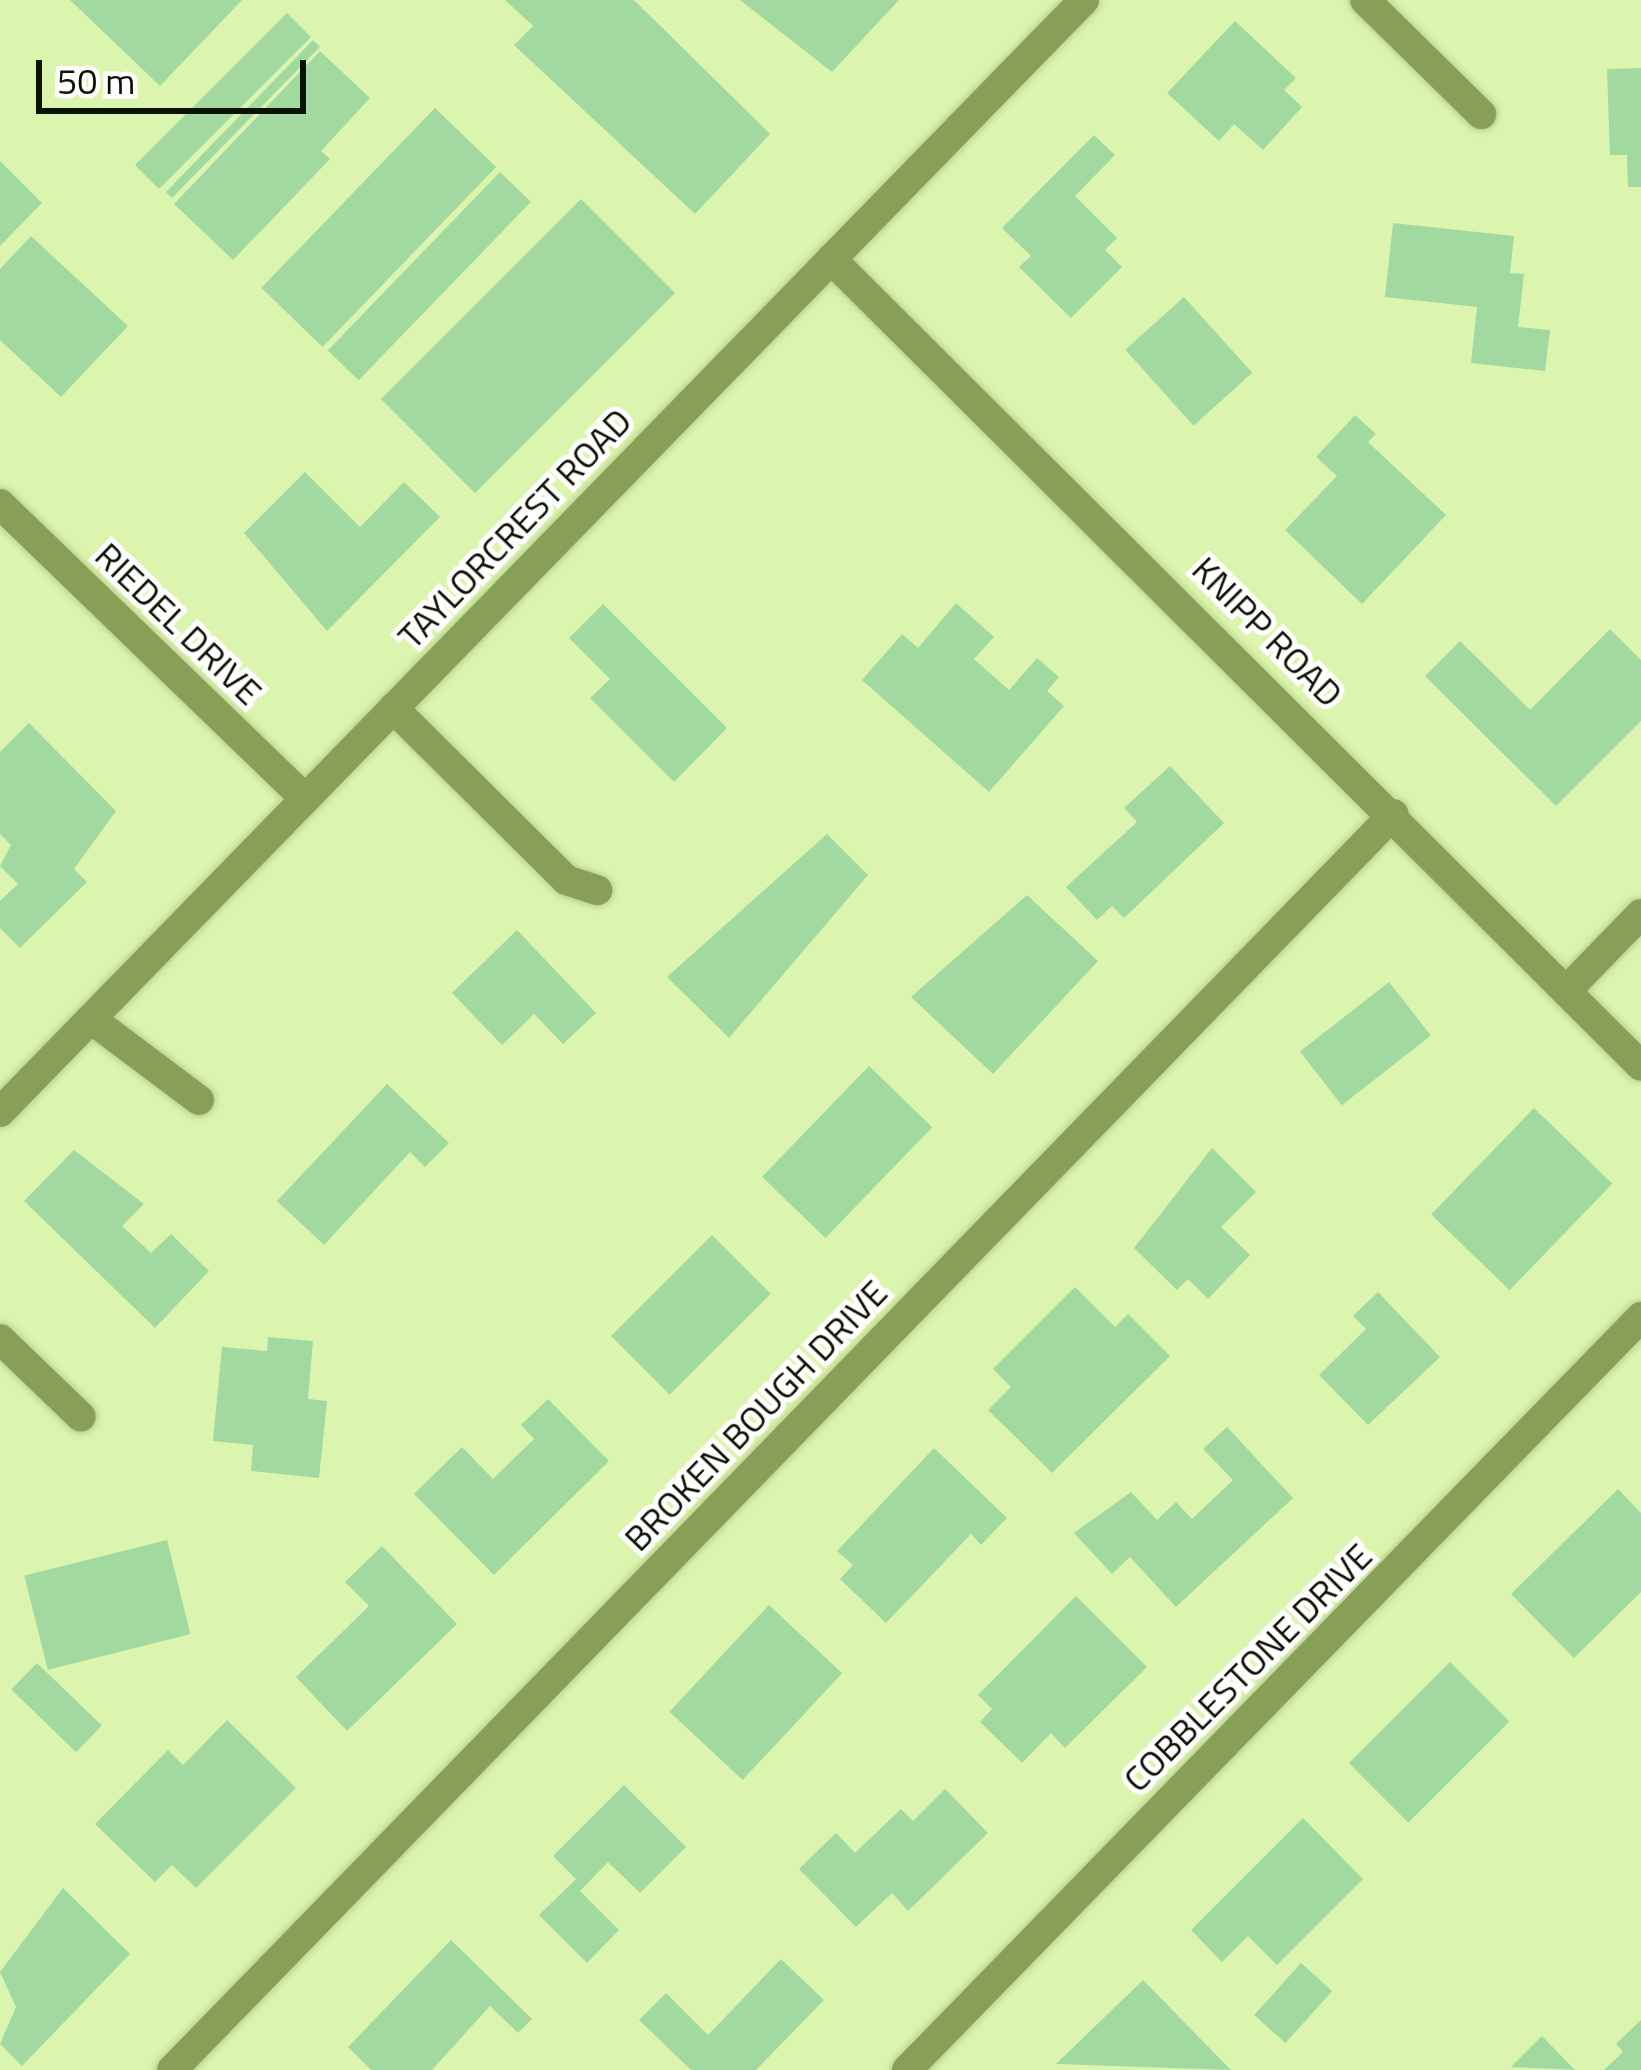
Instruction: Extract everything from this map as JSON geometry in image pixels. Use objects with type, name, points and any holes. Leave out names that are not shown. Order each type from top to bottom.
[{"type":"street","name":"TAYLORCREST ROAD","points":[[0,1112],[1084,0]]},
{"type":"street","points":[[1365,0],[1481,114]]},
{"type":"street","name":"KNIPP ROAD","points":[[831,259],[1394,814],[1641,1066]]},
{"type":"street","name":"RIEDEL DRIVE","points":[[0,504],[305,799]]},
{"type":"street","points":[[393,708],[566,880],[597,890]]},
{"type":"street","name":"BROKEN BOUGH DRIVE","points":[[172,2070],[1394,814]]},
{"type":"street","points":[[1567,989],[1641,914]]},
{"type":"street","points":[[91,1018],[199,1100]]},
{"type":"street","name":"COBBLESTONE DRIVE","points":[[907,2070],[1641,1317]]},
{"type":"street","points":[[0,1339],[81,1418]]},
{"type":"building","points":[[70,0],[242,0],[160,86]]},
{"type":"building","points":[[505,0],[634,0],[770,134],[695,214],[514,45],[533,26]]},
{"type":"building","points":[[740,0],[899,0],[832,72]]},
{"type":"building","points":[[287,13],[311,37],[159,189],[135,165]]},
{"type":"building","points":[[1235,21],[1296,78],[1284,90],[1302,107],[1263,150],[1234,124],[1219,141],[1167,93]]},
{"type":"building","points":[[313,40],[320,47],[172,198],[166,192]]},
{"type":"building","points":[[320,51],[370,98],[321,151],[330,159],[233,260],[174,204]]},
{"type":"building","points":[[1641,68],[1641,187],[1628,187],[1627,155],[1610,155],[1607,69]]},
{"type":"building","points":[[435,108],[496,167],[322,347],[261,288]]},
{"type":"building","points":[[1094,135],[1115,155],[1075,196],[1117,238],[1105,250],[1122,267],[1071,318],[1019,267],[1031,256],[1002,228]]},
{"type":"building","points":[[0,161],[42,203],[0,246]]},
{"type":"building","points":[[500,172],[531,202],[359,380],[328,350]]},
{"type":"building","points":[[581,199],[675,293],[475,493],[381,399]]},
{"type":"building","points":[[1393,223],[1514,236],[1510,273],[1524,274],[1518,327],[1550,330],[1545,371],[1471,363],[1477,307],[1385,297]]},
{"type":"building","points":[[31,236],[128,326],[61,397],[0,340],[0,269]]},
{"type":"building","points":[[1184,297],[1252,373],[1194,426],[1125,350]]},
{"type":"building","points":[[1355,415],[1376,434],[1368,442],[1446,515],[1362,604],[1285,530],[1337,476],[1316,457]]},
{"type":"building","points":[[305,472],[360,527],[404,482],[440,517],[327,631],[244,533]]},
{"type":"building","points":[[956,603],[994,637],[974,659],[1009,690],[1037,658],[1059,677],[1047,691],[1064,706],[989,792],[862,680],[902,634],[918,648]]},
{"type":"building","points":[[603,604],[727,728],[674,782],[590,698],[610,679],[569,638]]},
{"type":"building","points":[[1610,629],[1641,660],[1641,721],[1556,806],[1425,676],[1460,641],[1530,710]]},
{"type":"building","points":[[29,723],[116,811],[74,869],[87,882],[20,948],[0,928],[0,901],[18,884],[0,866],[11,845],[0,834],[0,752]]},
{"type":"building","points":[[1170,766],[1224,823],[1124,918],[1112,906],[1097,920],[1066,887],[1137,822],[1124,808]]},
{"type":"building","points":[[827,834],[868,875],[729,1038],[667,977]]},
{"type":"building","points":[[1027,895],[1098,961],[993,1074],[911,997]]},
{"type":"building","points":[[517,930],[596,1013],[563,1044],[534,1014],[502,1045],[452,993]]},
{"type":"building","points":[[1389,982],[1431,1036],[1342,1105],[1300,1052]]},
{"type":"building","points":[[869,1066],[932,1127],[825,1238],[762,1177]]},
{"type":"building","points":[[387,1084],[449,1143],[425,1167],[410,1152],[324,1245],[277,1201]]},
{"type":"building","points":[[1534,1108],[1612,1184],[1510,1290],[1431,1214]]},
{"type":"building","points":[[1212,1148],[1256,1192],[1221,1227],[1250,1255],[1208,1299],[1188,1279],[1177,1290],[1134,1248]]},
{"type":"building","points":[[74,1150],[144,1204],[122,1226],[151,1253],[171,1234],[209,1271],[155,1328],[24,1201]]},
{"type":"building","points":[[712,1235],[771,1294],[670,1395],[611,1336]]},
{"type":"building","points":[[1075,1287],[1115,1327],[1128,1314],[1170,1356],[1052,1473],[988,1410],[1011,1387],[993,1369]]},
{"type":"building","points":[[1378,1292],[1440,1357],[1368,1425],[1319,1375],[1366,1329],[1353,1316]]},
{"type":"building","points":[[268,1337],[313,1341],[308,1399],[327,1401],[319,1478],[251,1471],[253,1445],[213,1441],[222,1347],[267,1351]]},
{"type":"building","points":[[548,1399],[609,1461],[494,1575],[414,1494],[462,1447],[493,1479],[534,1439],[521,1425]]},
{"type":"building","points":[[1227,1427],[1293,1498],[1176,1607],[1130,1557],[1112,1574],[1074,1533],[1131,1492],[1157,1520],[1176,1502],[1192,1519],[1233,1480],[1203,1449]]},
{"type":"building","points":[[934,1448],[1007,1518],[981,1545],[971,1534],[886,1623],[840,1579],[853,1565],[837,1551]]},
{"type":"building","points":[[1618,1489],[1641,1513],[1641,1592],[1574,1658],[1511,1594]]},
{"type":"building","points":[[167,1540],[190,1634],[48,1670],[24,1576]]},
{"type":"building","points":[[382,1546],[457,1624],[347,1731],[296,1677],[369,1606],[345,1582]]},
{"type":"building","points":[[1076,1596],[1147,1667],[1065,1748],[1051,1733],[1022,1763],[980,1722],[992,1709],[978,1695]]},
{"type":"building","points":[[769,1605],[842,1673],[743,1780],[669,1712]]},
{"type":"building","points":[[1450,1662],[1509,1721],[1408,1823],[1349,1763]]},
{"type":"building","points":[[37,1663],[102,1726],[76,1752],[11,1690]]},
{"type":"building","points":[[227,1720],[296,1788],[196,1888],[172,1865],[155,1882],[95,1824],[168,1750],[183,1765]]},
{"type":"building","points":[[624,1785],[686,1847],[640,1893],[608,1862],[580,1891],[619,1930],[587,1963],[539,1915],[576,1879],[553,1856]]},
{"type":"building","points":[[945,1789],[988,1833],[908,1911],[892,1893],[856,1927],[799,1869],[836,1833],[855,1853],[901,1809],[913,1821]]},
{"type":"building","points":[[1303,1818],[1363,1879],[1277,1965],[1248,1936],[1222,1962],[1191,1930]]},
{"type":"building","points":[[63,1888],[130,1954],[22,2066],[0,2044],[16,2007],[0,1972]]},
{"type":"building","points":[[451,1940],[532,2019],[518,2033],[490,2006],[432,2070],[371,2070],[348,2047]]},
{"type":"building","points":[[781,1959],[824,2000],[756,2070],[691,2070],[639,2020],[666,1993],[708,2035]]},
{"type":"building","points":[[1301,1963],[1332,1991],[1285,2043],[1254,2015]]},
{"type":"building","points":[[1143,1980],[1231,2070],[1056,2064]]},
{"type":"building","points":[[1641,2020],[1641,2070],[1604,2070],[1623,2052],[1616,2044]]},
{"type":"building","points":[[1542,2036],[1575,2070],[1511,2067]]}]
